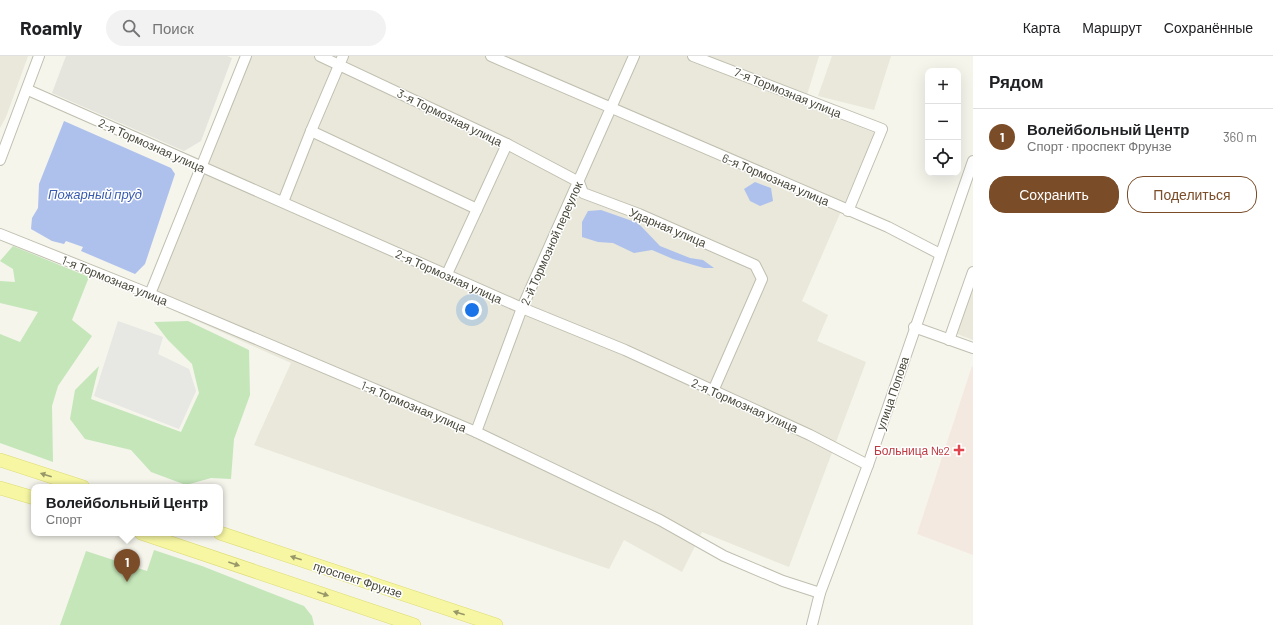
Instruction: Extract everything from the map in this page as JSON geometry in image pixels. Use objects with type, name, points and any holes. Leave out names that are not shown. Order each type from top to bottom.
[{"type":"main road","points":[[0,460],[74,484]]},
{"type":"main road","points":[[0,488],[31,497]]},
{"type":"main road","name":"проспект Фрунзе","points":[[223,534],[496,625]]},
{"type":"main road","name":"проспект Фрунзе","points":[[150,536],[414,625]]},
{"type":"street","points":[[0,160],[28,90],[39,56]]},
{"type":"street","points":[[150,294],[246,56]]},
{"type":"street","name":"3-я Тормозная улица","points":[[320,56],[341,60],[579,182]]},
{"type":"street","name":"6-я Тормозная улица","points":[[491,56],[888,227],[940,254]]},
{"type":"street","name":"2-й Тормозной переулок","points":[[476,432],[522,308],[634,56]]},
{"type":"street","name":"7-я Тормозная улица","points":[[693,56],[882,129],[848,211]]},
{"type":"street","points":[[283,202],[341,60]]},
{"type":"street","name":"2-я Тормозная улица","points":[[28,90],[522,308],[625,350],[810,435],[868,465]]},
{"type":"street","points":[[311,131],[477,209]]},
{"type":"street","points":[[447,274],[507,144]]},
{"type":"street","name":"улица Попова","points":[[812,625],[820,593],[868,465],[914,328],[973,161]]},
{"type":"street","name":"Ударная улица","points":[[579,182],[583,193],[593,199],[639,214],[755,265],[760,272],[762,279],[713,391]]},
{"type":"street","name":"1-я Тормозная улица","points":[[0,234],[150,294],[476,432],[660,520],[724,556],[778,580],[820,593]]},
{"type":"street","points":[[949,340],[973,272]]},
{"type":"street","points":[[914,328],[973,348]]},
{"type":"shaded area","points":[[0,56],[28,56],[6,117],[0,128]]},
{"type":"shaded area","points":[[66,56],[227,56],[232,58],[201,141],[184,151],[52,93]]},
{"type":"shaded area","points":[[252,56],[819,56],[804,105],[875,133],[802,301],[828,315],[817,341],[866,362],[789,567],[702,532],[682,572],[624,540],[609,569],[254,445],[291,363],[152,301]]},
{"type":"shaded area","points":[[832,56],[891,56],[874,110],[818,96]]},
{"type":"shaded area","points":[[973,288],[973,340],[957,334]]},
{"type":"shaded area","points":[[118,321],[163,337],[158,354],[189,369],[196,391],[179,429],[94,396]]},
{"type":"shaded area","name":"Больница №2","points":[[972,366],[973,367],[973,555],[917,534]]},
{"type":"green space","points":[[13,246],[89,277],[72,320],[92,336],[58,386],[52,406],[53,462],[0,443],[0,334],[20,342],[38,312],[0,303],[0,281],[15,282],[13,269],[0,261]]},
{"type":"green space","points":[[188,321],[249,350],[250,395],[234,439],[231,479],[211,478],[190,484],[183,484],[151,472],[131,450],[85,439],[70,419],[75,390],[99,366],[91,399],[181,432],[199,393],[192,364],[168,340],[154,322]]},
{"type":"green space","points":[[154,550],[202,566],[304,606],[312,616],[314,625],[60,625],[86,551],[147,571]]},
{"type":"water","name":"Пожарный пруд","points":[[64,121],[171,168],[175,174],[145,264],[135,274],[81,251],[83,247],[66,241],[64,244],[52,241],[31,229],[32,218],[38,208],[39,184]]},
{"type":"water","points":[[755,182],[771,188],[773,201],[760,206],[750,201],[744,189]]},
{"type":"water","points":[[601,210],[638,223],[660,246],[690,258],[703,260],[714,268],[704,268],[673,259],[652,250],[634,253],[613,243],[598,242],[582,237],[582,222],[588,211]]},
{"type":"place","name":"Больница №2","points":[[959,450]]},
{"type":"place","name":"Волейбольный Центр","points":[[127,582]]}]
